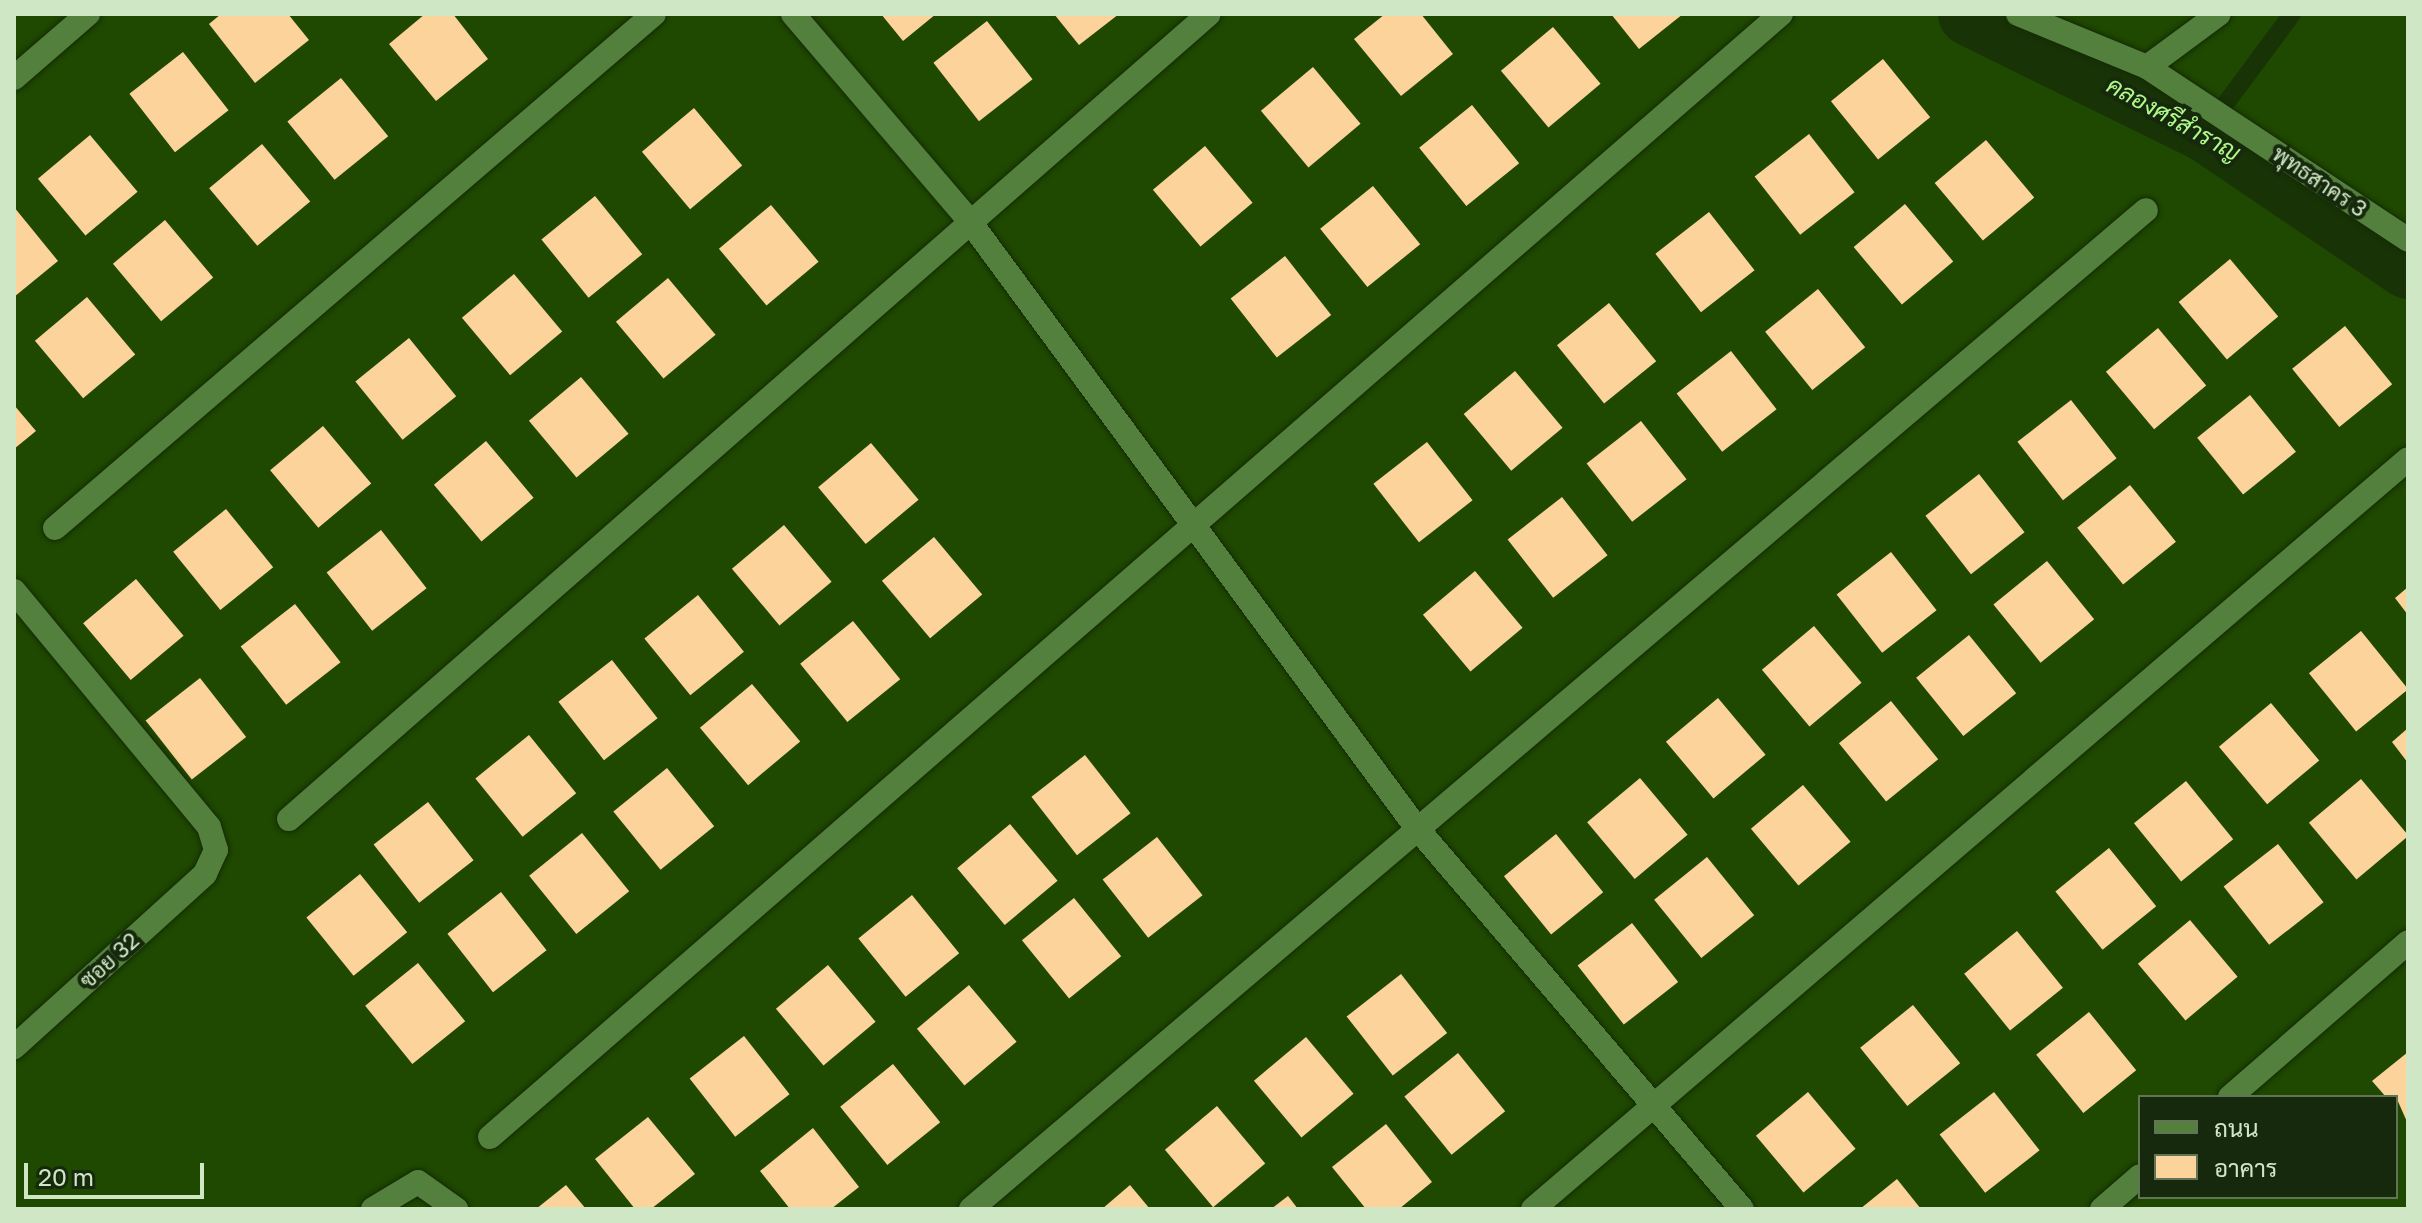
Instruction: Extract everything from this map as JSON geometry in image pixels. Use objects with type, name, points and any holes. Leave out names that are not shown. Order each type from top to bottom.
[{"type":"street","points":[[14,78],[88,14]]},
{"type":"street","points":[[55,528],[654,14]]},
{"type":"street","points":[[793,14],[968,219],[1416,827],[1742,1209]]},
{"type":"street","points":[[289,819],[968,219],[1209,14]]},
{"type":"street","points":[[490,1137],[1196,527],[1781,14]]},
{"type":"street","name":"พุทธสาคร 3","points":[[2018,14],[2147,67],[2408,240]]},
{"type":"street","points":[[2147,67],[2219,14]]},
{"type":"street","points":[[971,1209],[1416,827],[2146,210]]},
{"type":"street","points":[[1533,1209],[2408,459]]},
{"type":"street","name":"ซอย 32","points":[[14,591],[209,827],[216,850],[205,874],[14,1047]]},
{"type":"street","points":[[2232,1095],[2408,942]]},
{"type":"street","points":[[2102,1209],[2138,1178]]},
{"type":"street","points":[[380,1202],[418,1182],[456,1209]]},
{"type":"building","points":[[221,14],[288,14],[309,40],[255,83],[209,24]]},
{"type":"building","points":[[425,14],[453,14],[488,59],[436,101],[389,44]]},
{"type":"building","points":[[881,14],[936,14],[903,41]]},
{"type":"building","points":[[1054,14],[1119,14],[1079,45]]},
{"type":"building","points":[[1385,14],[1421,14],[1453,54],[1401,96],[1354,39]]},
{"type":"building","points":[[1611,14],[1683,14],[1639,49]]},
{"type":"building","points":[[987,21],[1033,79],[979,121],[933,63]]},
{"type":"building","points":[[1553,27],[1601,84],[1548,127],[1501,71]]},
{"type":"building","points":[[183,52],[229,110],[175,152],[129,94]]},
{"type":"building","points":[[1883,59],[1930,117],[1878,159],[1831,101]]},
{"type":"building","points":[[1313,67],[1361,124],[1308,167],[1261,111]]},
{"type":"building","points":[[341,78],[388,136],[335,180],[287,121]]},
{"type":"building","points":[[1472,105],[1519,163],[1466,206],[1419,148]]},
{"type":"building","points":[[694,108],[742,165],[690,209],[642,152]]},
{"type":"building","points":[[1809,134],[1855,192],[1800,235],[1755,176]]},
{"type":"building","points":[[90,135],[138,192],[85,235],[38,179]]},
{"type":"building","points":[[1986,140],[2034,197],[1983,241],[1935,183]]},
{"type":"building","points":[[262,144],[310,201],[257,246],[209,188]]},
{"type":"building","points":[[1205,146],[1253,203],[1200,246],[1153,190]]},
{"type":"building","points":[[1373,186],[1420,244],[1367,287],[1320,229]]},
{"type":"building","points":[[595,196],[642,254],[589,298],[541,239]]},
{"type":"building","points":[[1905,204],[1953,261],[1902,305],[1854,247]]},
{"type":"building","points":[[771,205],[819,262],[766,305],[719,249]]},
{"type":"building","points":[[14,207],[58,261],[14,297]]},
{"type":"building","points":[[1709,212],[1755,270],[1701,312],[1655,254]]},
{"type":"building","points":[[165,220],[213,277],[161,321],[113,264]]},
{"type":"building","points":[[1285,256],[1331,315],[1277,358],[1231,298]]},
{"type":"building","points":[[2230,259],[2278,316],[2227,360],[2179,302]]},
{"type":"building","points":[[514,274],[562,331],[510,375],[462,318]]},
{"type":"building","points":[[668,278],[716,335],[663,378],[616,322]]},
{"type":"building","points":[[1818,289],[1865,347],[1812,390],[1765,332]]},
{"type":"building","points":[[87,297],[135,354],[83,398],[35,341]]},
{"type":"building","points":[[1609,303],[1656,361],[1604,403],[1557,345]]},
{"type":"building","points":[[2345,326],[2392,384],[2339,427],[2292,369]]},
{"type":"building","points":[[2158,328],[2206,385],[2154,429],[2106,372]]},
{"type":"building","points":[[409,338],[456,396],[403,440],[355,381]]},
{"type":"building","points":[[1731,351],[1777,409],[1722,452],[1677,393]]},
{"type":"building","points":[[1515,371],[1563,428],[1511,471],[1464,414]]},
{"type":"building","points":[[581,377],[629,434],[576,477],[529,421]]},
{"type":"building","points":[[2250,395],[2296,452],[2243,495],[2197,438]]},
{"type":"building","points":[[2071,400],[2117,458],[2063,500],[2017,442]]},
{"type":"building","points":[[14,405],[36,431],[14,449]]},
{"type":"building","points":[[1641,421],[1687,479],[1632,522],[1587,463]]},
{"type":"building","points":[[323,426],[371,483],[318,528],[270,470]]},
{"type":"building","points":[[486,441],[534,498],[481,541],[434,485]]},
{"type":"building","points":[[1427,442],[1473,500],[1419,542],[1373,484]]},
{"type":"building","points":[[871,443],[919,500],[866,544],[818,487]]},
{"type":"building","points":[[1979,474],[2025,532],[1971,574],[1925,516]]},
{"type":"building","points":[[2130,485],[2176,542],[2123,585],[2077,528]]},
{"type":"building","points":[[1562,497],[1608,555],[1553,598],[1508,539]]},
{"type":"building","points":[[226,509],[273,567],[220,610],[173,552]]},
{"type":"building","points":[[784,525],[832,582],[779,625],[732,569]]},
{"type":"building","points":[[381,530],[427,588],[372,631],[327,572]]},
{"type":"building","points":[[934,537],[982,594],[930,638],[882,581]]},
{"type":"building","points":[[1891,552],[1937,610],[1882,653],[1837,594]]},
{"type":"building","points":[[2047,561],[2094,619],[2041,663],[1993,604]]},
{"type":"building","points":[[1475,571],[1523,628],[1470,671],[1423,615]]},
{"type":"building","points":[[136,579],[184,636],[131,680],[83,623]]},
{"type":"building","points":[[2408,587],[2408,615],[2395,598]]},
{"type":"building","points":[[698,595],[744,652],[690,695],[644,638]]},
{"type":"building","points":[[295,604],[341,662],[286,705],[241,646]]},
{"type":"building","points":[[853,621],[900,679],[847,722],[800,664]]},
{"type":"building","points":[[1814,626],[1862,683],[1809,726],[1762,670]]},
{"type":"building","points":[[2361,631],[2408,689],[2356,731],[2309,673]]},
{"type":"building","points":[[1969,635],[2016,693],[1963,736],[1916,678]]},
{"type":"building","points":[[612,660],[658,718],[604,760],[558,702]]},
{"type":"building","points":[[200,678],[246,737],[192,780],[146,720]]},
{"type":"building","points":[[752,684],[800,741],[748,785],[700,728]]},
{"type":"building","points":[[1718,698],[1766,755],[1713,798],[1666,742]]},
{"type":"building","points":[[1891,701],[1938,759],[1886,801],[1839,743]]},
{"type":"building","points":[[2271,703],[2319,760],[2267,804],[2219,747]]},
{"type":"building","points":[[2408,728],[2408,763],[2392,742]]},
{"type":"building","points":[[529,735],[576,793],[523,837],[475,778]]},
{"type":"building","points":[[1085,755],[1131,813],[1077,855],[1031,797]]},
{"type":"building","points":[[667,768],[714,826],[661,870],[613,811]]},
{"type":"building","points":[[1640,778],[1688,835],[1635,879],[1587,822]]},
{"type":"building","points":[[2361,779],[2408,836],[2356,879],[2309,823]]},
{"type":"building","points":[[2186,781],[2233,839],[2181,881],[2134,823]]},
{"type":"building","points":[[1803,785],[1851,842],[1798,885],[1751,829]]},
{"type":"building","points":[[428,802],[474,860],[419,903],[374,844]]},
{"type":"building","points":[[1010,824],[1058,881],[1005,925],[957,868]]},
{"type":"building","points":[[582,833],[629,891],[576,934],[529,876]]},
{"type":"building","points":[[1556,834],[1603,892],[1551,934],[1504,876]]},
{"type":"building","points":[[1157,837],[1203,895],[1148,938],[1103,879]]},
{"type":"building","points":[[2278,844],[2324,902],[2269,945],[2224,886]]},
{"type":"building","points":[[2109,848],[2156,906],[2103,950],[2055,891]]},
{"type":"building","points":[[1707,857],[1754,915],[1701,958],[1654,900]]},
{"type":"building","points":[[360,874],[407,932],[354,976],[306,917]]},
{"type":"building","points":[[501,892],[547,950],[493,992],[447,934]]},
{"type":"building","points":[[912,895],[959,953],[906,997],[858,938]]},
{"type":"building","points":[[1074,898],[1121,956],[1069,998],[1022,940]]},
{"type":"building","points":[[2190,920],[2238,977],[2185,1020],[2138,964]]},
{"type":"building","points":[[1632,923],[1678,982],[1624,1025],[1578,965]]},
{"type":"building","points":[[2017,931],[2063,988],[2010,1031],[1964,974]]},
{"type":"building","points":[[418,963],[465,1021],[412,1064],[365,1006]]},
{"type":"building","points":[[828,965],[876,1022],[823,1065],[776,1009]]},
{"type":"building","points":[[1401,974],[1447,1033],[1393,1076],[1347,1016]]},
{"type":"building","points":[[969,985],[1017,1042],[964,1085],[917,1029]]},
{"type":"building","points":[[1913,1005],[1960,1063],[1907,1106],[1860,1048]]},
{"type":"building","points":[[2089,1012],[2136,1070],[2083,1113],[2036,1055]]},
{"type":"building","points":[[744,1036],[790,1094],[735,1137],[690,1078]]},
{"type":"building","points":[[1306,1037],[1354,1094],[1301,1137],[1254,1081]]},
{"type":"building","points":[[2408,1052],[2408,1124],[2398,1095],[2384,1095],[2372,1081]]},
{"type":"building","points":[[1458,1053],[1505,1111],[1452,1155],[1404,1096]]},
{"type":"building","points":[[893,1064],[940,1122],[887,1165],[840,1107]]},
{"type":"building","points":[[1808,1092],[1856,1149],[1803,1192],[1756,1136]]},
{"type":"building","points":[[1994,1092],[2040,1150],[1985,1193],[1940,1134]]},
{"type":"building","points":[[1217,1106],[1265,1163],[1213,1207],[1165,1150]]},
{"type":"building","points":[[648,1117],[695,1174],[651,1209],[635,1209],[595,1159]]},
{"type":"building","points":[[1386,1124],[1432,1182],[1399,1209],[1366,1209],[1332,1167]]},
{"type":"building","points":[[813,1128],[859,1187],[831,1209],[790,1209],[760,1171]]},
{"type":"building","points":[[1897,1179],[1921,1209],[1860,1209]]},
{"type":"building","points":[[566,1185],[586,1209],[536,1209]]},
{"type":"building","points":[[1130,1185],[1150,1209],[1102,1209]]},
{"type":"building","points":[[1288,1196],[1298,1209],[1271,1209]]},
{"type":"waterway","name":"คลองศรีสำราญ","points":[[1970,14],[2206,130],[2408,267]]},
{"type":"waterway","points":[[2206,130],[2292,14]]}]
